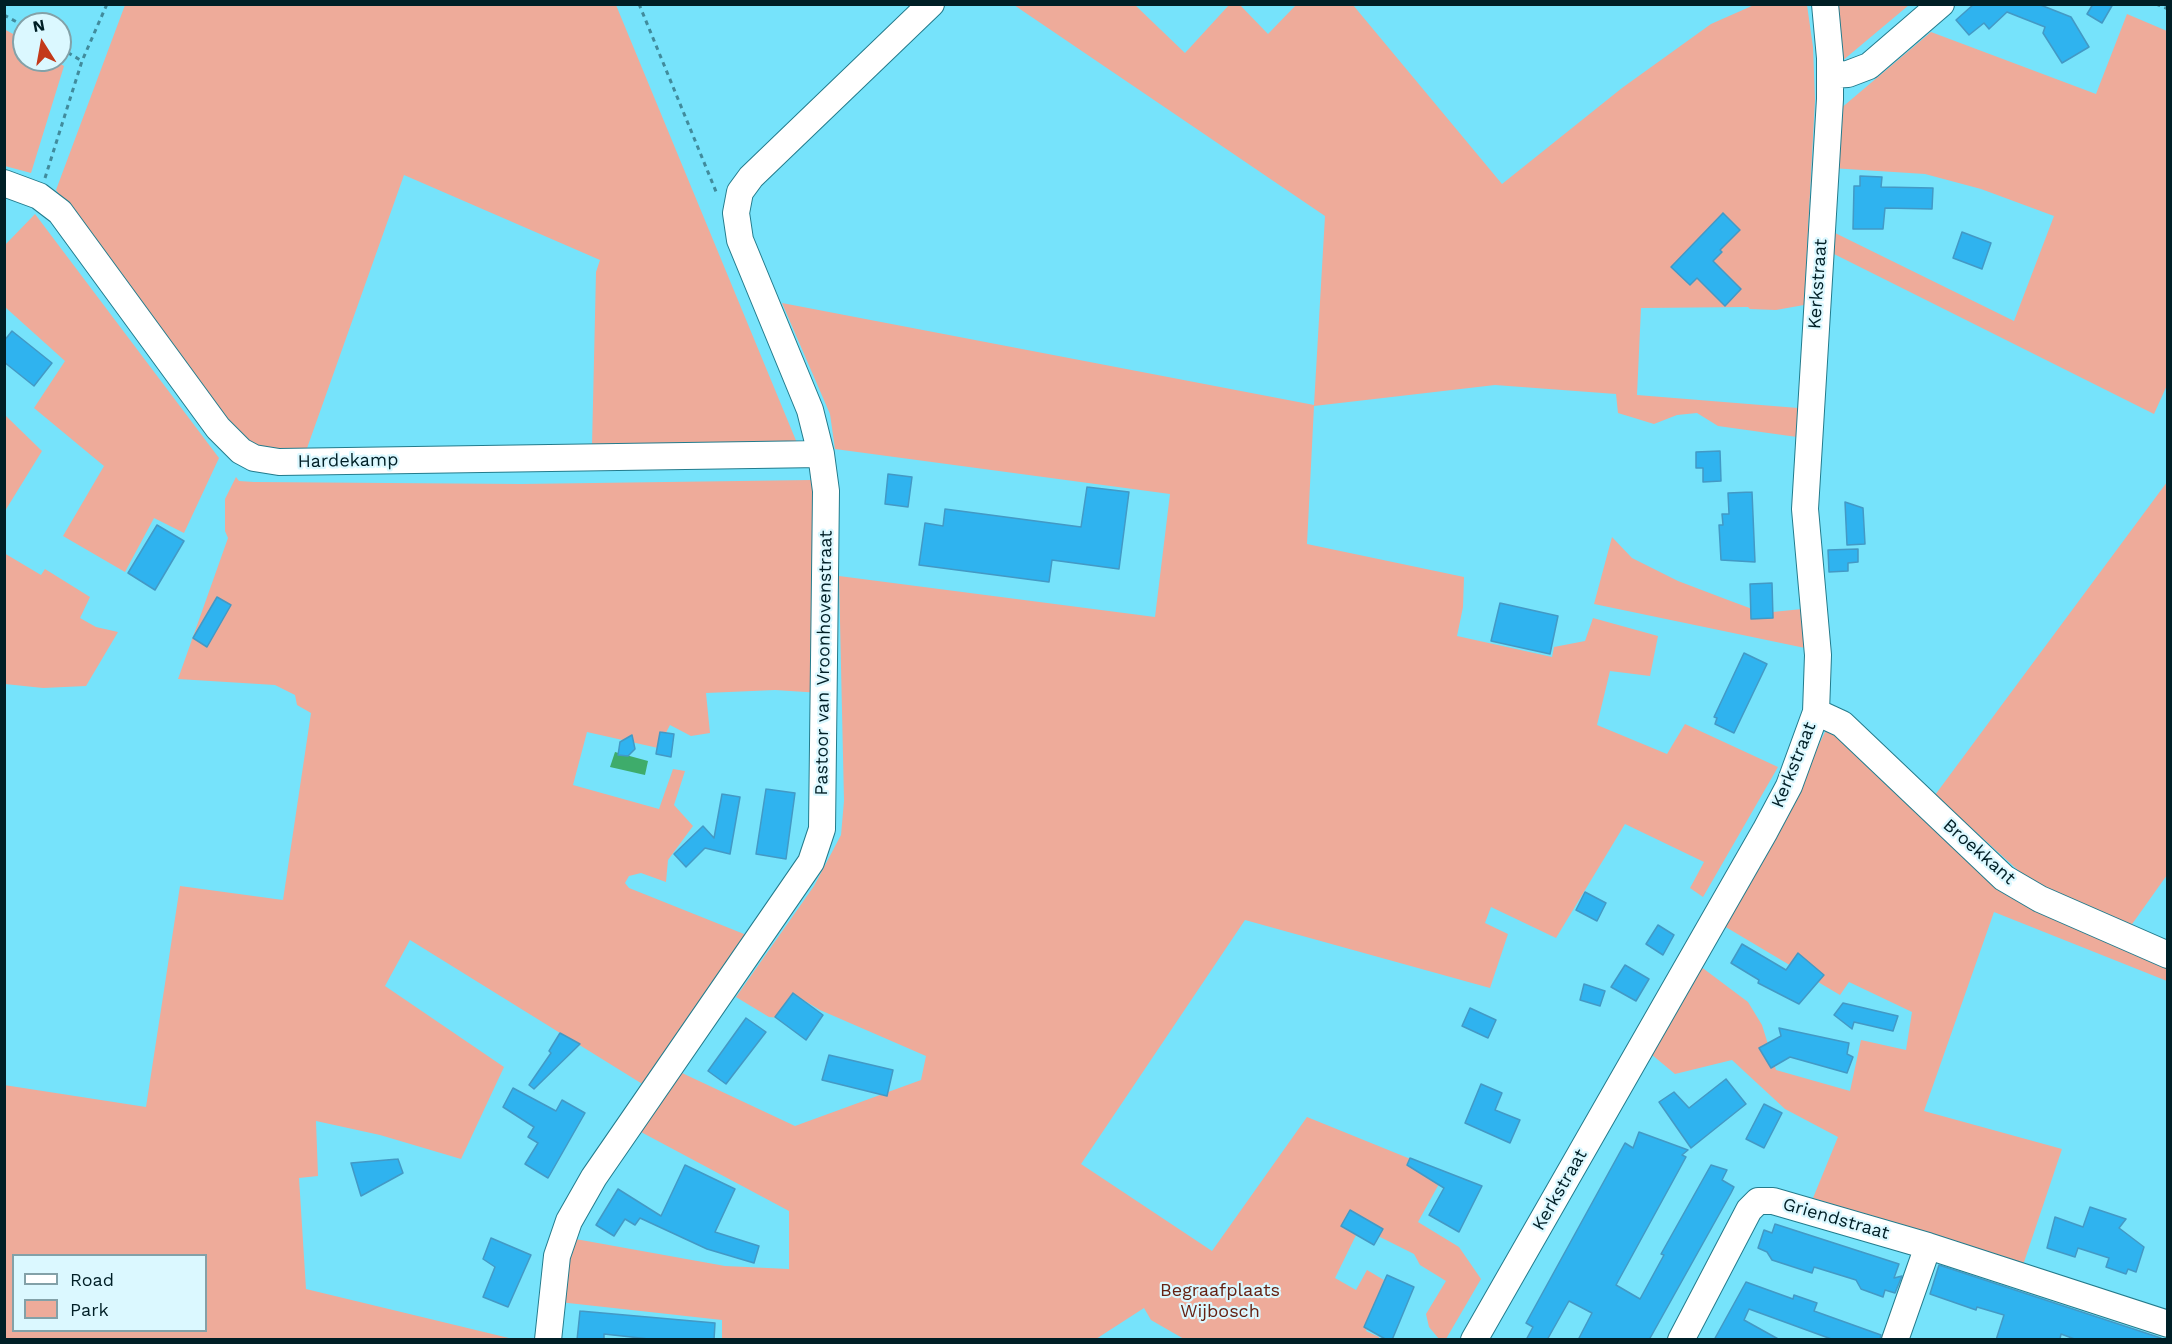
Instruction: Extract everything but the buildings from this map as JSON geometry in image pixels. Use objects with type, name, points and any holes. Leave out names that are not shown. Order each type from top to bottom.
[{"type":"street","name":"Pastoor van Vroonhovenstraat","points":[[548,1340],[557,1256],[569,1221],[594,1177],[811,862],[817,845],[823,805],[826,491],[821,454],[810,410],[740,240],[736,213],[740,192],[744,183],[931,4]]},
{"type":"street","name":"Kerkstraat","points":[[1474,1340],[1770,822],[1789,786],[1816,712],[1818,655],[1805,509],[1830,75],[1825,4]]},
{"type":"street","points":[[1830,75],[1848,74],[1869,66],[1941,4]]},
{"type":"street","name":"Hardekamp","points":[[4,183],[39,196],[60,212],[218,428],[241,451],[254,458],[279,462],[821,454]]},
{"type":"street","name":"Broekkant","points":[[1816,712],[1842,724],[2004,878],[2040,899],[2168,954]]},
{"type":"street","name":"Griendstraat","points":[[1681,1340],[1749,1210],[1758,1201],[1773,1201],[1928,1246],[2168,1324]]},
{"type":"street","points":[[1895,1340],[1928,1246]]},
{"type":"path","points":[[39,196],[82,61],[107,4]]},
{"type":"path","points":[[639,4],[718,197],[736,213]]},
{"type":"path","points":[[2156,4],[2168,9]]},
{"type":"path","points":[[72,55],[82,61]]},
{"type":"green space","points":[[125,5],[616,5],[797,443],[592,446],[596,272],[600,260],[404,175],[306,451],[246,451],[87,239],[56,190]]},
{"type":"green space","name":"Begraafplaats Wijbosch","points":[[1014,5],[1135,5],[1185,53],[1229,5],[1240,5],[1268,34],[1296,5],[1353,5],[1502,184],[1622,88],[1711,24],[1754,5],[1807,5],[1813,47],[1815,100],[1804,305],[1776,310],[1748,307],[1641,308],[1637,395],[1798,408],[1797,437],[1718,426],[1697,413],[1677,415],[1654,424],[1618,413],[1616,394],[1495,385],[1314,406],[1307,544],[1464,577],[1463,607],[1457,636],[1552,657],[1554,647],[1585,641],[1593,618],[1658,636],[1650,676],[1610,671],[1597,725],[1667,754],[1685,724],[1778,767],[1703,897],[1690,888],[1704,862],[1625,824],[1556,938],[1491,907],[1485,923],[1508,934],[1490,988],[1245,920],[1081,1164],[1212,1251],[1307,1117],[1445,1173],[1418,1222],[1459,1247],[1481,1279],[1446,1339],[1439,1339],[1429,1327],[1426,1314],[1446,1281],[1420,1265],[1414,1254],[1360,1227],[1335,1278],[1356,1290],[1367,1270],[1384,1280],[1366,1331],[1379,1339],[1184,1339],[1151,1320],[1144,1308],[1096,1339],[722,1340],[722,1320],[559,1302],[570,1238],[725,1266],[789,1269],[789,1211],[641,1132],[682,1073],[795,1126],[921,1080],[926,1056],[820,1010],[795,995],[779,1018],[769,1017],[736,997],[814,886],[841,835],[844,801],[839,576],[1155,617],[1170,494],[835,449],[830,414],[782,303],[1314,405],[1325,216]]},
{"type":"green space","points":[[1830,5],[1909,5],[1835,67]]},
{"type":"green space","points":[[2127,14],[2167,31],[2168,383],[2154,414],[1826,250],[1827,229],[2014,321],[2054,216],[1981,189],[1925,174],[1831,168],[1833,115],[1931,32],[2096,94]]},
{"type":"green space","points":[[4,29],[12,33],[12,72],[62,72],[31,173],[5,166]]},
{"type":"green space","points":[[35,214],[219,458],[184,533],[154,518],[125,572],[63,536],[104,466],[34,408],[65,361],[5,307],[5,245]]},
{"type":"green space","points":[[5,415],[42,451],[5,511]]},
{"type":"green space","points":[[236,477],[239,481],[254,482],[521,484],[812,480],[821,693],[775,690],[706,693],[710,733],[691,736],[670,725],[658,748],[587,732],[573,785],[659,809],[673,769],[685,771],[674,805],[693,826],[668,860],[666,882],[641,873],[629,876],[625,883],[629,888],[749,936],[644,1085],[410,940],[385,986],[504,1067],[461,1159],[380,1135],[316,1121],[318,1176],[299,1178],[306,1289],[513,1339],[5,1339],[4,1085],[146,1107],[180,886],[283,900],[311,713],[297,705],[295,695],[275,685],[178,679],[228,538],[225,531],[225,499]]},
{"type":"green space","points":[[2167,482],[2167,875],[2130,927],[2042,887],[2020,872],[1935,795]]},
{"type":"green space","points":[[1612,537],[1632,558],[1678,581],[1728,600],[1763,613],[1802,609],[1805,648],[1594,604]]},
{"type":"green space","points":[[4,553],[41,575],[45,569],[90,597],[80,618],[96,627],[118,632],[86,686],[43,688],[5,684]]},
{"type":"green space","points":[[1827,728],[1834,731],[1940,831],[2167,963],[2167,981],[1994,912],[1924,1111],[2062,1149],[2023,1265],[1813,1198],[1838,1137],[1785,1109],[1732,1060],[1675,1074],[1645,1049],[1696,963],[1748,1002],[1762,1025],[1776,1070],[1850,1091],[1861,1040],[1906,1050],[1912,1012],[1849,982],[1840,995],[1719,923],[1800,783]]},
{"type":"shaded area","points":[[615,752],[648,761],[645,775],[610,767]]}]
